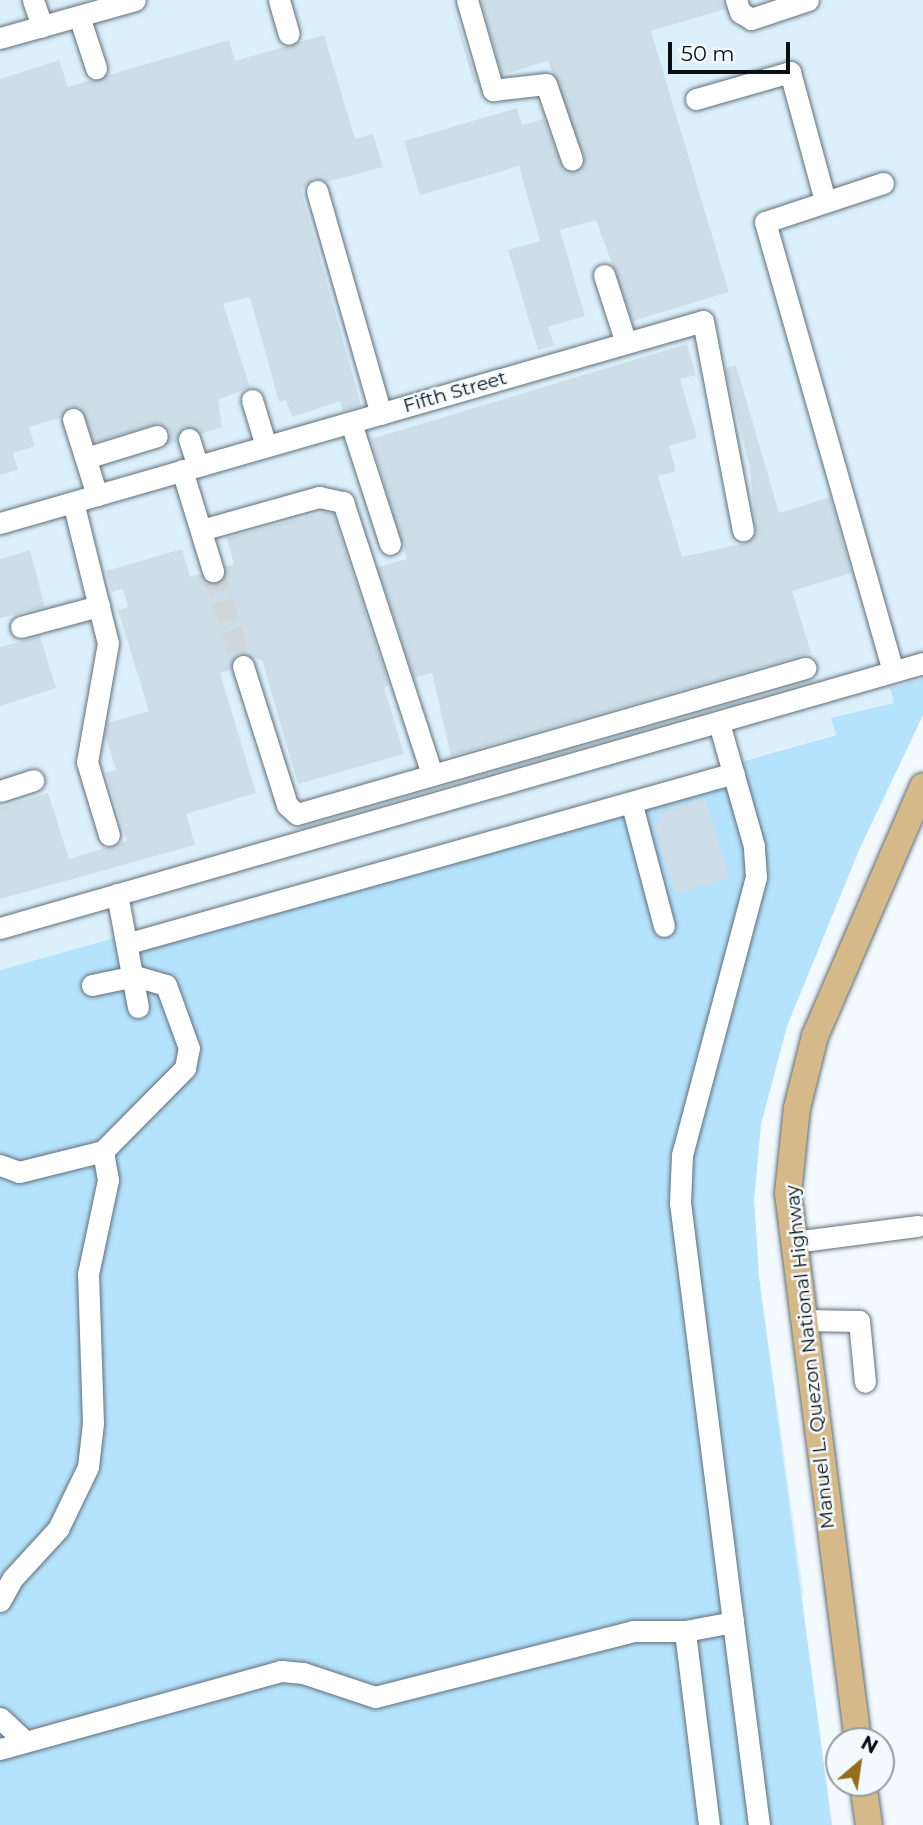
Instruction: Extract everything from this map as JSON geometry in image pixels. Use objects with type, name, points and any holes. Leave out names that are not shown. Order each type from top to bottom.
[{"type":"main road","name":"Manuel L. Quezon National Highway","points":[[856,1727],[788,1193],[797,1108],[814,1037],[923,786]]},
{"type":"main road","points":[[865,1797],[869,1825]]},
{"type":"street","points":[[33,0],[42,26]]},
{"type":"street","points":[[0,38],[135,0]]},
{"type":"street","points":[[279,0],[289,34]]},
{"type":"street","points":[[467,0],[493,89],[546,84],[572,160]]},
{"type":"street","points":[[736,0],[740,12],[751,19],[808,0]]},
{"type":"street","points":[[79,16],[96,68]]},
{"type":"street","points":[[696,99],[790,72],[825,201]]},
{"type":"street","points":[[883,183],[767,219],[766,234],[893,671]]},
{"type":"street","points":[[317,191],[381,414]]},
{"type":"street","points":[[604,275],[626,343]]},
{"type":"street","name":"Fifth Street","points":[[0,523],[703,321],[743,530]]},
{"type":"street","points":[[252,400],[266,446]]},
{"type":"street","points":[[73,419],[97,495]]},
{"type":"street","points":[[351,423],[390,544]]},
{"type":"street","points":[[86,458],[157,436]]},
{"type":"street","points":[[189,439],[190,468],[201,530],[213,571]]},
{"type":"street","points":[[201,530],[319,497],[343,502],[432,775]]},
{"type":"street","points":[[73,502],[108,643],[87,762],[108,835]]},
{"type":"street","points":[[20,627],[99,606]]},
{"type":"street","points":[[0,928],[923,663]]},
{"type":"street","points":[[243,666],[292,812],[432,775],[805,668]]},
{"type":"street","points":[[719,723],[754,846],[756,877],[682,1155],[680,1203],[759,1825]]},
{"type":"street","points":[[129,943],[632,805],[734,773]]},
{"type":"street","points":[[0,791],[33,780]]},
{"type":"street","points":[[632,805],[664,926]]},
{"type":"street","points":[[117,894],[129,943],[138,1007]]},
{"type":"street","points":[[0,1165],[19,1172],[103,1151],[190,1058],[173,994],[159,981],[135,976],[92,985]]},
{"type":"street","points":[[0,1601],[13,1578],[58,1529],[88,1467],[93,1423],[88,1274],[108,1180],[103,1151]]},
{"type":"street","points":[[794,1242],[918,1226]]},
{"type":"street","points":[[803,1320],[859,1321],[865,1382]]},
{"type":"street","points":[[0,1749],[281,1671],[303,1673],[375,1697],[633,1631],[685,1631],[733,1622]]},
{"type":"street","points":[[685,1631],[709,1825]]},
{"type":"street","points":[[0,1717],[25,1741]]},
{"type":"shaded area","points":[[0,0],[923,0],[923,715],[859,850],[787,1026],[761,1124],[754,1200],[759,1277],[804,1595],[0,1825],[877,745],[832,719],[837,734],[0,970]]},
{"type":"shaded area","points":[[923,679],[923,715],[859,850],[787,1026],[761,1124],[754,1200],[759,1277],[825,1772],[825,1797],[828,1797],[832,1825],[0,1825],[0,970],[836,735],[831,718],[894,703],[890,688]]},
{"type":"building","points":[[450,0],[477,82],[474,84]]},
{"type":"building","points":[[481,0],[723,0],[725,9],[651,31],[729,292],[633,321],[596,220],[560,230],[585,316],[548,327],[554,345],[538,350],[508,250],[540,241],[519,166],[420,195],[404,141],[517,108],[522,125],[544,119],[563,169],[582,168],[584,156],[548,61],[502,75]]},
{"type":"building","points":[[324,35],[355,139],[373,134],[383,167],[327,182],[314,178],[301,190],[361,405],[343,411],[340,401],[292,417],[286,400],[279,402],[250,297],[223,304],[250,387],[218,400],[222,427],[201,434],[184,427],[176,442],[165,446],[170,433],[159,423],[94,442],[82,410],[70,406],[60,418],[29,427],[35,446],[13,453],[18,470],[0,475],[0,79],[59,60],[68,87],[229,40],[235,61]]},
{"type":"building","points":[[687,344],[696,375],[680,379],[697,438],[669,446],[676,471],[658,476],[682,557],[746,543],[756,534],[750,468],[725,368],[736,365],[779,513],[830,497],[851,573],[792,591],[811,653],[451,756],[432,673],[414,678],[378,567],[407,559],[371,439]]},
{"type":"building","points":[[324,512],[333,513],[389,685],[384,687],[404,754],[298,784],[262,660],[238,654],[230,670],[220,673],[256,793],[186,814],[195,845],[0,899],[0,807],[48,793],[69,859],[127,841],[106,773],[116,770],[105,734],[107,723],[149,711],[118,610],[128,607],[123,589],[112,592],[106,571],[182,549],[190,577],[200,574],[216,584],[226,567],[234,564],[227,538]]},
{"type":"building","points":[[30,550],[45,607],[0,618],[0,559]]},
{"type":"building","points":[[40,636],[56,688],[0,706],[0,647]]},
{"type":"building","points":[[705,798],[729,878],[675,894],[653,822],[662,819],[659,811]]},
{"type":"tunnel","points":[[213,571],[243,666]]}]
